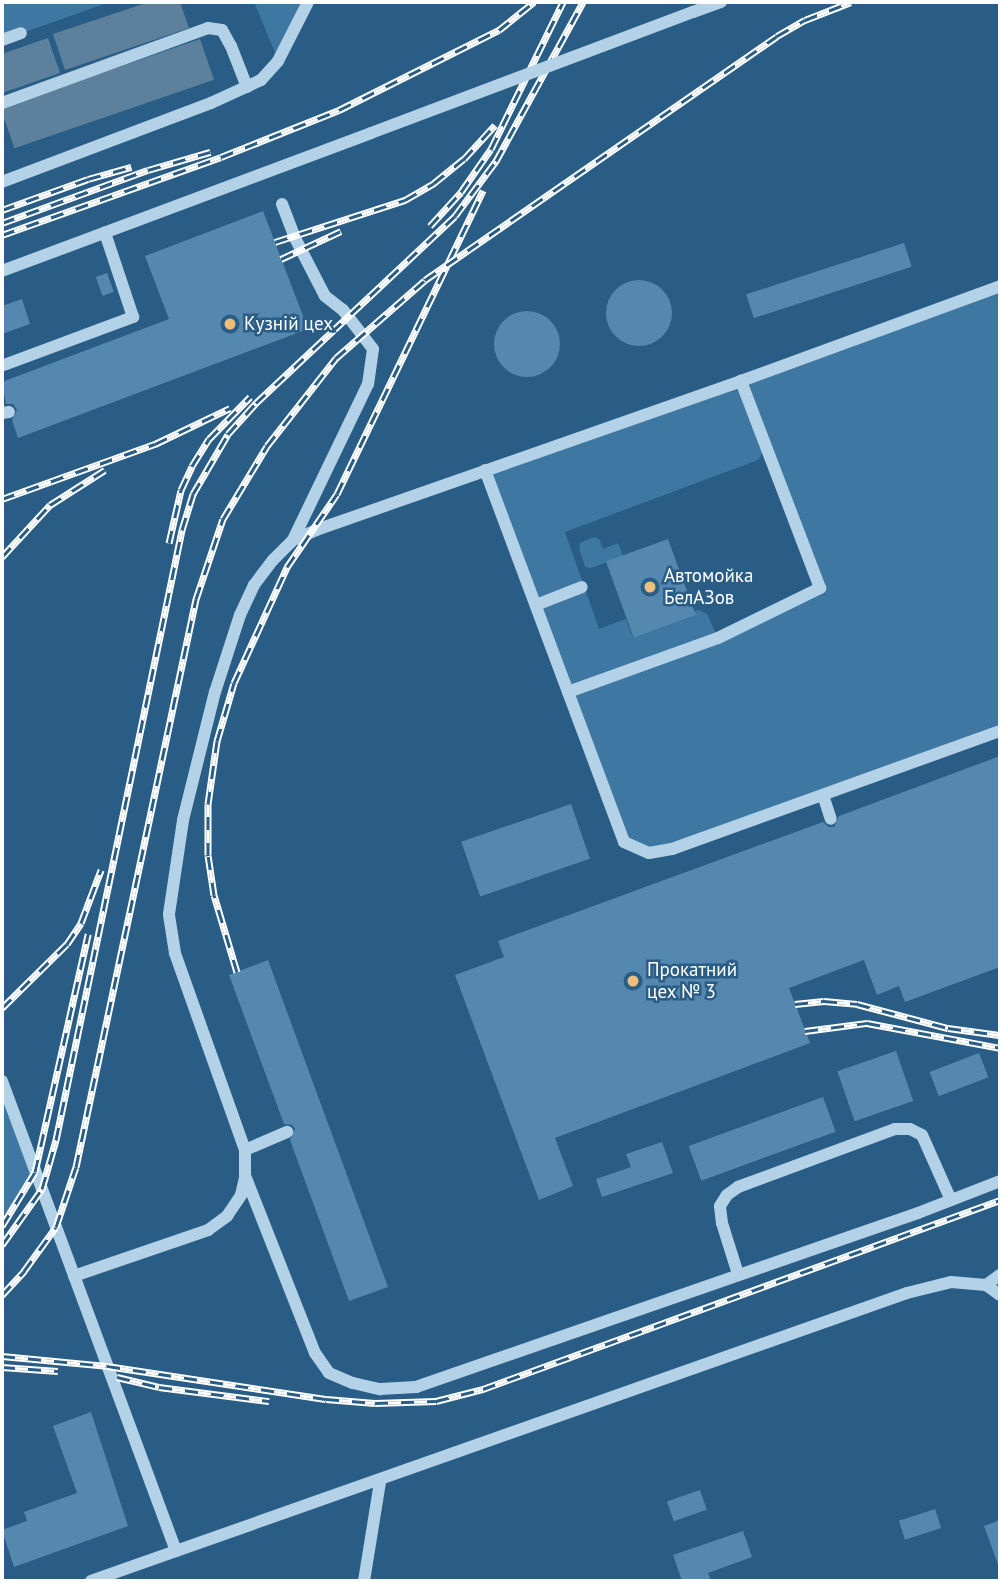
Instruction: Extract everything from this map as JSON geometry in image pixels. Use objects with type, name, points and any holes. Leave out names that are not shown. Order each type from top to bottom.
[{"type":"street","points":[[2,183],[261,80],[278,61],[308,2]]},
{"type":"street","points":[[2,271],[721,2]]},
{"type":"street","points":[[2,103],[208,28],[222,30],[232,46],[247,87]]},
{"type":"street","points":[[2,40],[21,33]]},
{"type":"street","points":[[74,1276],[208,1230],[227,1216],[241,1195],[246,1178],[245,1150],[175,953],[169,914],[183,820],[215,692],[236,628],[254,585],[293,540],[369,384],[373,349],[343,310],[325,296],[295,238],[282,204]]},
{"type":"street","points":[[4,365],[133,317],[105,233]]},
{"type":"street","points":[[293,540],[1000,286]]},
{"type":"street","points":[[568,692],[718,638],[820,588],[741,381]]},
{"type":"street","points":[[485,471],[624,842],[649,853],[672,849],[1000,731]]},
{"type":"street","points":[[536,605],[582,587]]},
{"type":"street","points":[[823,794],[831,819]]},
{"type":"street","points":[[2,1081],[176,1551]]},
{"type":"street","points":[[738,1274],[722,1223],[720,1206],[727,1195],[738,1187],[895,1129],[910,1129],[922,1135],[951,1200]]},
{"type":"street","points":[[245,1150],[287,1132]]},
{"type":"street","points":[[246,1178],[315,1353],[330,1373],[353,1383],[380,1389],[416,1387],[1000,1181]]},
{"type":"street","points":[[986,1285],[1000,1275]]},
{"type":"street","points":[[91,1581],[380,1482],[908,1293],[951,1282],[986,1285],[1000,1295]]},
{"type":"street","points":[[364,1581],[380,1482]]},
{"type":"shaded area","points":[[2,2],[110,2],[2,40]]},
{"type":"shaded area","points":[[149,2],[180,2],[189,28],[65,70],[53,34]]},
{"type":"shaded area","points":[[254,2],[308,2],[278,60]]},
{"type":"shaded area","points":[[48,38],[60,73],[2,93],[2,54]]},
{"type":"shaded area","points":[[200,39],[214,80],[14,148],[2,107]]},
{"type":"shaded area","points":[[1000,286],[1000,730],[649,853],[624,842],[485,471]],"holes":[[[766,448],[820,587],[718,638],[707,614],[699,610],[694,611],[695,615],[633,638],[626,619],[599,629],[565,532],[758,460]]]},
{"type":"shaded area","points":[[594,537],[600,540],[603,549],[618,543],[623,556],[591,568],[585,567],[580,543]]},
{"type":"shaded area","points":[[2,1081],[35,1172],[2,1226]]},
{"type":"building","name":"Кузній цех","points":[[263,211],[308,329],[18,438],[12,420],[17,410],[13,404],[6,404],[2,382],[169,319],[145,256]]},
{"type":"building","points":[[904,243],[912,267],[754,318],[746,294]]},
{"type":"building","points":[[107,273],[114,292],[103,296],[96,277]]},
{"type":"building","points":[[639,280],[652,282],[662,290],[670,300],[670,326],[662,336],[652,344],[639,346],[626,344],[616,336],[608,326],[606,313],[608,300],[616,290],[626,282]]},
{"type":"building","points":[[22,299],[30,324],[2,334],[2,306]]},
{"type":"building","points":[[527,311],[540,313],[555,326],[560,344],[558,357],[545,372],[527,377],[514,375],[499,362],[494,344],[496,331],[509,316]]},
{"type":"building","name":"Автомойка БелАЗов","points":[[668,539],[696,615],[634,638],[606,562]]},
{"type":"building","name":"Прокатний цех № 3","points":[[1000,756],[1000,967],[905,1002],[899,986],[877,995],[864,960],[789,988],[810,1043],[555,1138],[573,1186],[539,1200],[455,975],[504,957],[498,941],[823,822],[834,827],[839,816]]},
{"type":"building","points":[[571,804],[590,859],[480,897],[461,842]]},
{"type":"building","points":[[268,960],[388,1287],[349,1301],[290,1140],[295,1129],[292,1125],[284,1124],[229,975]]},
{"type":"building","points":[[896,1051],[913,1101],[855,1121],[837,1071]]},
{"type":"building","points":[[979,1053],[988,1077],[939,1096],[930,1072]]},
{"type":"building","points":[[823,1097],[836,1132],[701,1181],[689,1146]]},
{"type":"building","points":[[662,1142],[673,1173],[602,1197],[596,1179],[631,1167],[626,1154]]},
{"type":"building","points":[[91,1412],[128,1526],[14,1567],[2,1530],[27,1521],[24,1512],[77,1493],[53,1426]]},
{"type":"building","points":[[700,1490],[707,1510],[674,1521],[667,1501]]},
{"type":"building","points":[[935,1509],[941,1528],[905,1540],[899,1521]]},
{"type":"building","points":[[1000,1520],[1000,1567],[999,1567],[984,1526]]},
{"type":"building","points":[[743,1531],[752,1557],[708,1573],[711,1581],[682,1581],[673,1555]]},
{"type":"railway","points":[[2,235],[221,157],[339,110],[499,30],[534,2]]},
{"type":"railway","points":[[430,226],[461,192],[491,149],[563,2]]},
{"type":"railway","points":[[2,1245],[42,1189],[56,1140],[182,530],[193,494],[228,434],[256,403],[455,216],[496,161],[583,2]]},
{"type":"railway","points":[[2,1295],[24,1271],[56,1227],[76,1167],[196,599],[223,519],[267,446],[336,358],[425,280],[777,36],[805,20],[851,2]]},
{"type":"railway","points":[[275,242],[405,200],[434,183],[464,159],[495,125]]},
{"type":"railway","points":[[2,223],[148,170],[210,152]]},
{"type":"railway","points":[[2,210],[88,179],[131,167]]},
{"type":"railway","points":[[237,972],[214,895],[208,855],[208,804],[217,741],[234,683],[287,567],[337,494],[483,190]]},
{"type":"railway","points":[[281,259],[341,231]]},
{"type":"railway","points":[[169,543],[181,490],[192,466],[209,439],[250,397]]},
{"type":"railway","points":[[2,499],[155,444],[230,408]]},
{"type":"railway","points":[[2,557],[50,505],[105,470]]},
{"type":"railway","points":[[2,1008],[67,944],[81,923],[101,870]]},
{"type":"railway","points":[[2,1226],[35,1172],[88,934]]},
{"type":"railway","points":[[795,1004],[824,1001],[857,1004],[948,1028],[1000,1035]]},
{"type":"railway","points":[[805,1031],[867,1023],[1000,1048]]},
{"type":"railway","points":[[2,1356],[107,1366],[326,1399],[375,1403],[436,1401],[483,1389],[1000,1200]]},
{"type":"railway","points":[[2,1367],[58,1371]]},
{"type":"railway","points":[[117,1377],[159,1387],[269,1401]]},
{"type":"place","name":"Кузній цех","points":[[230,324]]},
{"type":"place","name":"Автомойка БелАЗов","points":[[650,587]]},
{"type":"place","name":"Прокатний цех № 3","points":[[633,981]]}]
